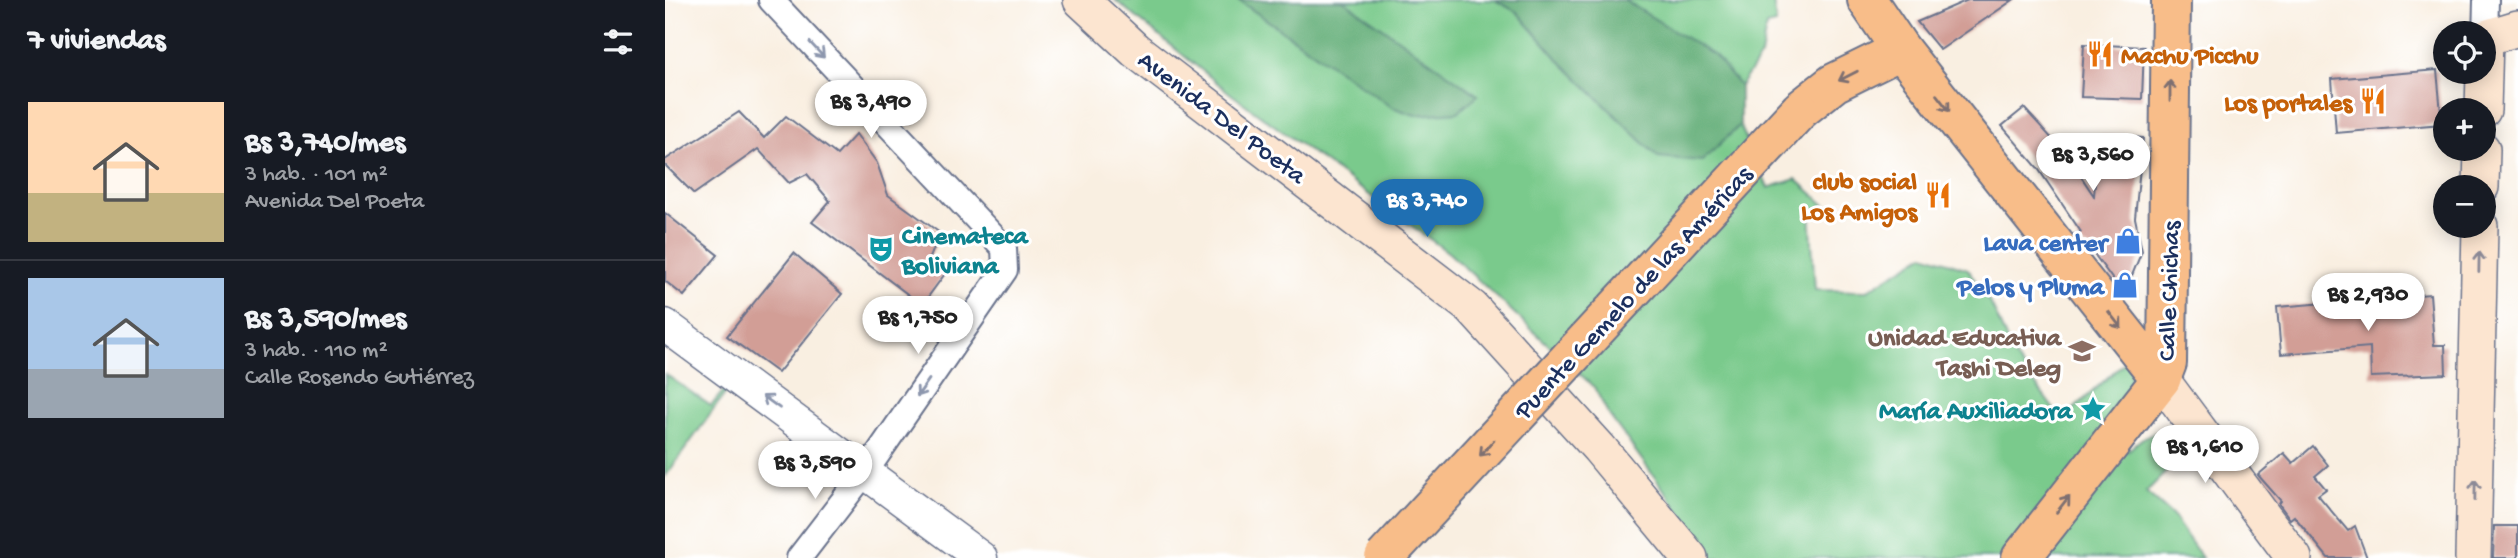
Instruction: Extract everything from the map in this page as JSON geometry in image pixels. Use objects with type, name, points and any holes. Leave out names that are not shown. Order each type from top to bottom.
[{"type":"main road","name":"Avenida Del Poeta","points":[[1081,0],[1135,50],[1472,308],[1599,448],[1690,558]]},
{"type":"main road","points":[[1867,0],[1901,50],[2161,379],[2294,558]]},
{"type":"main road","name":"Calle Chichas","points":[[2021,558],[2161,379],[2169,350],[2171,0]]},
{"type":"main road","points":[[2496,35],[2518,28]]},
{"type":"main road","name":"Puente Gemelo de las Américas","points":[[1384,558],[1800,110],[1834,83],[1901,50]]},
{"type":"main road","points":[[2473,558],[2480,238]]},
{"type":"street","points":[[771,0],[1004,248],[1005,270],[866,471],[799,558]]},
{"type":"street","points":[[2485,21],[2486,0]]},
{"type":"street","points":[[665,325],[981,558]]},
{"type":"green space","points":[[1115,0],[1773,0],[1776,24],[1766,26],[1761,56],[1740,86],[1740,125],[1768,188],[1796,179],[1826,206],[1810,211],[1815,290],[1866,291],[1925,254],[1968,269],[1993,308],[2012,353],[2062,420],[2133,354],[2128,395],[2128,451],[2144,437],[2158,433],[2172,437],[2190,448],[2146,492],[2172,515],[2202,558],[1714,558],[1609,415],[1594,387],[1449,253],[1231,94]]},
{"type":"green space","points":[[1238,0],[1343,0],[1478,95],[1458,112],[1415,115],[1392,107]]},
{"type":"green space","points":[[1495,0],[1624,0],[1715,56],[1740,86],[1740,125],[1702,161],[1658,157],[1559,60],[1517,12]]},
{"type":"green space","points":[[665,374],[711,406],[725,389],[727,391],[665,477]]},
{"type":"building","points":[[1968,0],[2013,0],[1940,50],[1917,22]]},
{"type":"building","points":[[2084,44],[2144,47],[2142,99],[2081,97]]},
{"type":"building","points":[[2433,70],[2433,84],[2438,84],[2440,98],[2433,98],[2433,125],[2336,133],[2332,79]]},
{"type":"building","points":[[2024,108],[2066,154],[2094,196],[2099,135],[2143,138],[2135,218],[2142,251],[2124,295],[2089,247],[2084,247],[2074,234],[2081,232],[2037,167],[2002,126]]},
{"type":"building","name":"Cinemateca Boliviana","points":[[739,112],[764,138],[786,116],[837,155],[856,134],[877,163],[888,195],[940,233],[930,258],[947,271],[922,305],[812,222],[830,201],[807,174],[789,183],[758,149],[694,194],[665,165],[665,160]]},
{"type":"building","points":[[665,213],[718,255],[684,296],[665,281]]},
{"type":"building","points":[[794,253],[842,294],[778,373],[727,336]]},
{"type":"building","points":[[2430,294],[2434,345],[2445,345],[2446,374],[2371,377],[2370,347],[2281,354],[2277,307]]},
{"type":"building","points":[[2313,446],[2328,465],[2315,476],[2326,489],[2318,495],[2348,531],[2355,526],[2367,558],[2328,558],[2294,516],[2290,519],[2279,504],[2281,501],[2258,475],[2284,453],[2293,463]]},
{"type":"building","points":[[2494,526],[2518,526],[2518,558],[2493,558]]},
{"type":"place","name":"Machu Picchu","points":[[2100,54]]},
{"type":"place","name":"Los portales","points":[[2373,101]]},
{"type":"place","name":"club social Los Amigos","points":[[1938,195]]},
{"type":"place","name":"Lava center","points":[[2128,241]]},
{"type":"place","name":"Cinemateca Boliviana","points":[[881,249]]},
{"type":"place","name":"Pelos y Pluma","points":[[2125,285]]},
{"type":"place","name":"Unidad Educativa Tashi Deleg","points":[[2082,351]]},
{"type":"place","name":"María Auxiliadora","points":[[2093,409]]}]
